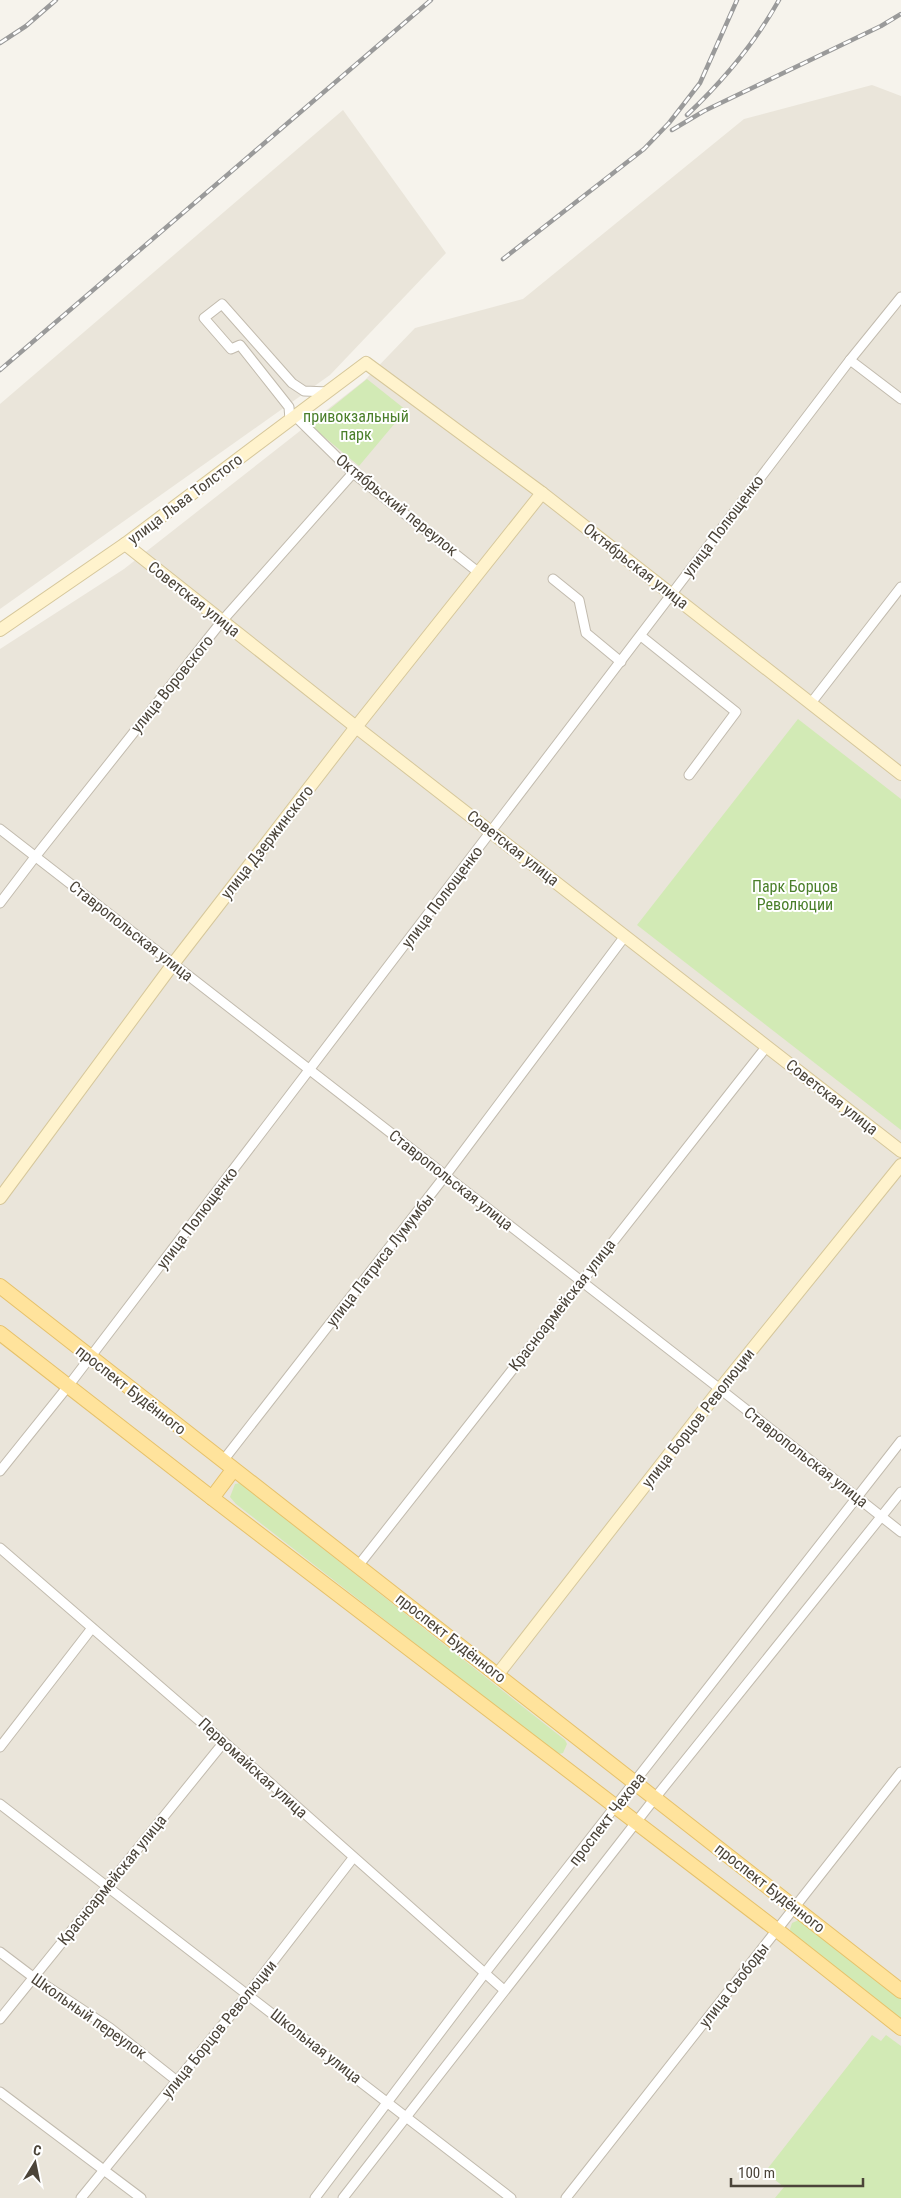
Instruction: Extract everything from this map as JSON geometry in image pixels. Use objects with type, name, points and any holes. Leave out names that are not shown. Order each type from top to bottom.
[{"type":"main road","name":"проспект Будённого","points":[[0,1286],[901,1991]]},
{"type":"main road","name":"проспект Будённого","points":[[0,1332],[212,1498],[777,1930],[901,2028]]},
{"type":"main road","points":[[212,1498],[228,1466]]},
{"type":"street","name":"улица Полющенко","points":[[0,1471],[69,1386],[622,662],[671,594],[850,360],[901,297]]},
{"type":"street","points":[[293,418],[288,407],[240,345],[231,349],[204,318],[222,304],[292,383],[304,391],[328,392]]},
{"type":"street","points":[[850,360],[901,399]]},
{"type":"street","name":"Октябрьская улица","points":[[366,363],[542,493],[901,774]]},
{"type":"street","name":"улица Льва Толстого","points":[[0,639],[127,546],[366,363]]},
{"type":"street","name":"Октябрьский переулок","points":[[293,418],[353,473],[478,572]]},
{"type":"street","name":"улица Воровского","points":[[0,903],[35,856],[222,621],[353,473]]},
{"type":"street","name":"улица Дзержинского","points":[[0,1198],[173,964],[356,727],[542,493]]},
{"type":"street","name":"улица Льва Толстого","points":[[0,630],[127,546]]},
{"type":"street","name":"Советская улица","points":[[127,546],[356,727],[901,1150]]},
{"type":"street","points":[[553,579],[579,600],[586,633],[622,662]]},
{"type":"street","points":[[811,704],[901,587]]},
{"type":"street","points":[[641,636],[736,712],[689,775]]},
{"type":"street","name":"Ставропольская улица","points":[[0,829],[901,1532]]},
{"type":"street","name":"улица Патриса Лумумбы","points":[[228,1466],[625,936]]},
{"type":"street","name":"Красноармейская улица","points":[[358,1566],[767,1046]]},
{"type":"street","name":"улица Борцов Революции","points":[[498,1674],[720,1389],[901,1165]]},
{"type":"street","name":"проспект Чехова","points":[[315,2198],[485,1973],[636,1783],[901,1441]]},
{"type":"street","name":"проспект Чехова","points":[[343,2198],[655,1798],[901,1492]]},
{"type":"street","name":"Первомайская улица","points":[[0,1548],[224,1742],[504,1990]]},
{"type":"street","points":[[0,1747],[92,1628]]},
{"type":"street","name":"Красноармейская улица","points":[[0,2019],[224,1742]]},
{"type":"street","name":"улица Свободы","points":[[566,2198],[901,1772]]},
{"type":"street","name":"Школьная улица","points":[[0,1804],[512,2198]]},
{"type":"street","name":"улица Борцов Революции","points":[[81,2198],[248,1994],[353,1858]]},
{"type":"street","name":"Школьный переулок","points":[[0,1952],[33,1977],[110,2028],[177,2081]]},
{"type":"street","points":[[0,2092],[142,2198]]},
{"type":"shaded area","points":[[872,85],[901,96],[901,2198],[0,2198],[0,649],[124,569],[365,380],[415,328],[523,299],[744,119]]},
{"type":"shaded area","points":[[343,110],[446,253],[330,375],[0,609],[0,404]]},
{"type":"green space","name":"привокзальный парк","points":[[367,379],[406,410],[359,466],[310,425]]},
{"type":"green space","name":"Парк Борцов Революции","points":[[798,719],[901,799],[901,1130],[637,925]]},
{"type":"green space","points":[[240,1483],[565,1740],[567,1744],[563,1753],[559,1754],[530,1733],[236,1504],[230,1497],[235,1484]]},
{"type":"green space","points":[[801,1919],[901,1997],[901,2023],[791,1935],[792,1923]]},
{"type":"green space","points":[[872,2035],[881,2041],[886,2035],[901,2046],[901,2198],[775,2198],[784,2187],[765,2172]]},
{"type":"railway","points":[[0,43],[26,26],[56,0]]},
{"type":"railway","points":[[0,370],[431,0]]},
{"type":"railway","points":[[503,259],[644,149],[669,123],[700,83],[737,0]]},
{"type":"railway","points":[[687,115],[737,61],[760,31],[779,0]]},
{"type":"railway","points":[[672,130],[704,111],[881,26],[901,14]]}]
